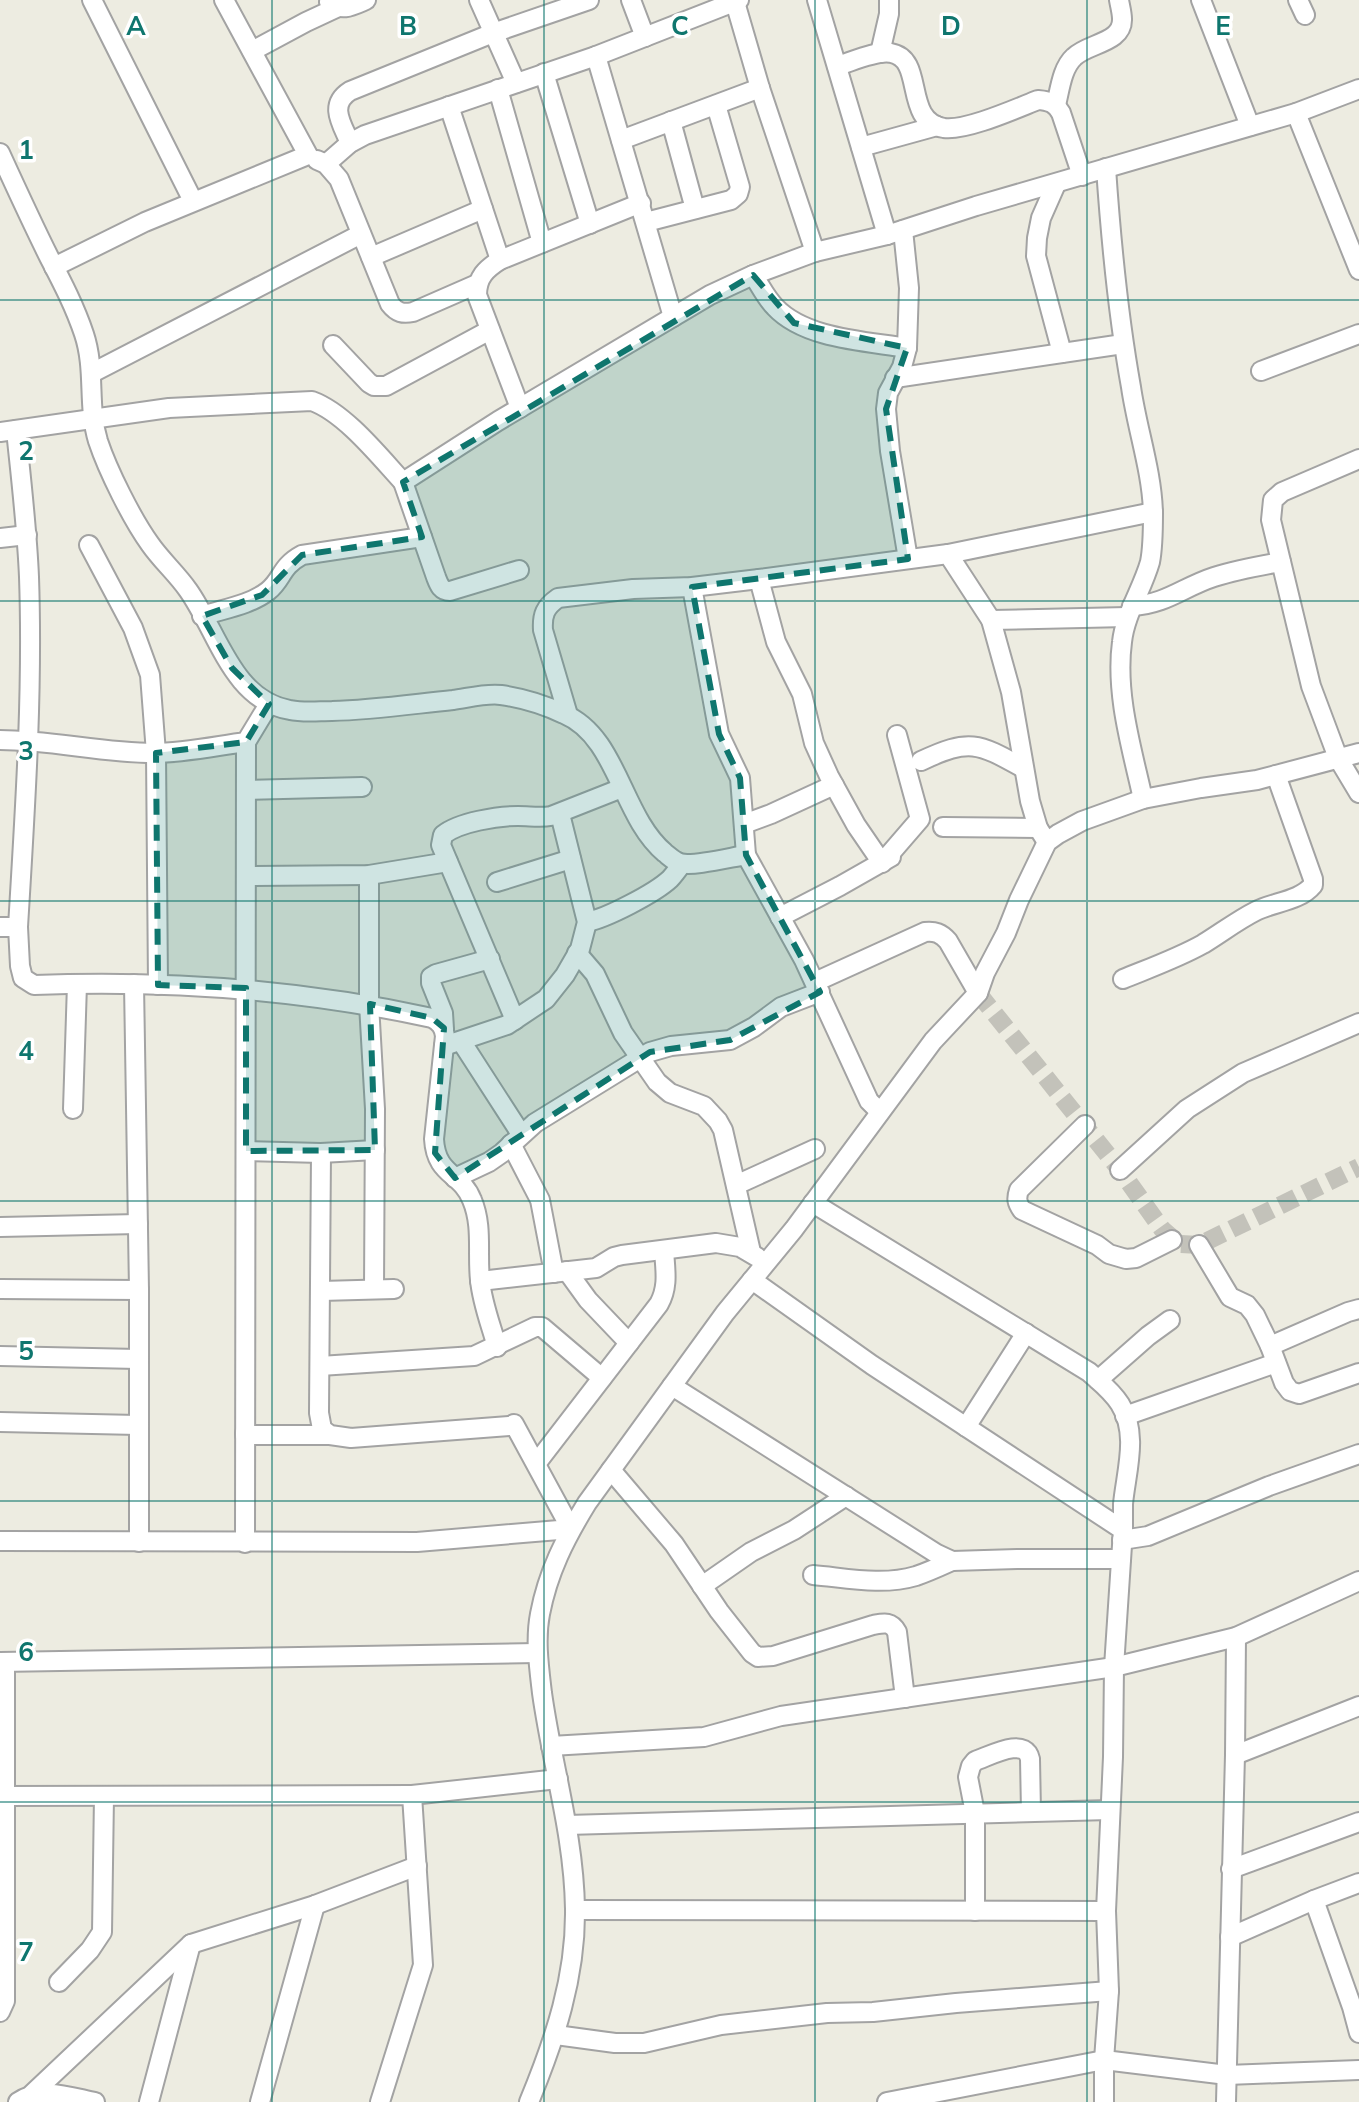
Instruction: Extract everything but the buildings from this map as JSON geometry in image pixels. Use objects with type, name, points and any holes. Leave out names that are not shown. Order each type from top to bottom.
[{"type":"street","points":[[92,0],[193,201]]},
{"type":"street","points":[[224,0],[308,155],[326,164],[339,179],[390,304],[396,311],[404,314],[477,284]]},
{"type":"street","points":[[252,51],[306,22],[331,4],[348,8],[366,0]]},
{"type":"street","points":[[479,0],[493,33],[507,86],[542,243]]},
{"type":"street","points":[[350,143],[337,111],[343,96],[493,33],[589,0]]},
{"type":"street","points":[[631,0],[645,37]]},
{"type":"street","points":[[817,0],[861,147],[895,232],[909,288],[907,348],[902,367],[888,393],[886,409],[908,559]]},
{"type":"street","points":[[880,53],[889,0]]},
{"type":"street","points":[[1056,105],[1066,68],[1074,57],[1113,37],[1120,30],[1123,21],[1119,0]]},
{"type":"street","points":[[1201,0],[1250,126]]},
{"type":"street","points":[[326,164],[350,143],[365,135],[596,56],[737,1],[760,88],[815,252]]},
{"type":"street","points":[[837,66],[880,53],[890,52],[901,57],[908,66],[924,118],[947,129],[966,126],[1038,100],[1049,101],[1061,113],[1082,176]]},
{"type":"street","points":[[596,56],[673,317]]},
{"type":"street","points":[[544,73],[590,224]]},
{"type":"street","points":[[621,140],[760,88]]},
{"type":"street","points":[[403,482],[710,295],[753,275],[815,252],[895,232],[1296,113],[1359,89]]},
{"type":"street","points":[[646,222],[731,200],[738,194],[740,187],[716,105]]},
{"type":"street","points":[[449,106],[500,260]]},
{"type":"street","points":[[1296,113],[1359,270]]},
{"type":"street","points":[[671,121],[695,209]]},
{"type":"street","points":[[861,147],[937,126]]},
{"type":"street","points":[[0,153],[85,337],[92,373],[92,418],[101,448],[125,500],[147,541],[188,590],[232,668],[256,694],[269,704],[292,710],[366,710],[498,694],[543,705],[568,715],[592,733],[637,819],[655,845],[670,857],[682,864],[746,855]]},
{"type":"street","points":[[54,267],[145,222],[308,155]]},
{"type":"street","points":[[1106,168],[1123,344],[1153,512],[1151,559],[1130,611],[1121,644],[1125,717],[1143,799]]},
{"type":"street","points":[[1056,184],[1041,218],[1036,256],[1062,353]]},
{"type":"street","points":[[520,408],[477,295],[477,284],[482,274],[500,260],[641,203]]},
{"type":"street","points":[[371,257],[483,209]]},
{"type":"street","points":[[92,373],[361,234]]},
{"type":"street","points":[[753,275],[774,306],[794,323],[817,332],[907,348]]},
{"type":"street","points":[[333,345],[369,383],[386,386],[490,330]]},
{"type":"street","points":[[1261,371],[1359,334]]},
{"type":"street","points":[[895,378],[1123,344]]},
{"type":"street","points":[[519,570],[445,591],[438,583],[403,482],[328,407],[312,401],[169,408],[8,431],[27,535],[29,579],[28,740],[9,927],[23,978],[34,985],[134,984],[246,988],[369,1004],[432,1018],[450,1038],[516,1139],[540,1200],[561,1272],[629,1343]]},
{"type":"street","points":[[1359,459],[1282,492],[1273,500],[1271,520],[1311,686],[1338,758],[1359,793]]},
{"type":"street","points":[[568,715],[543,630],[542,616],[548,605],[558,598],[633,589],[692,587],[948,554],[1153,512]]},
{"type":"street","points":[[0,538],[27,535]]},
{"type":"street","points":[[202,616],[262,595],[271,589],[289,562],[302,555],[422,537]]},
{"type":"street","points":[[89,545],[133,628],[150,675],[156,753],[158,985]]},
{"type":"street","points":[[529,2102],[556,2035],[568,1990],[576,1910],[567,1825],[537,1653],[540,1615],[563,1543],[611,1470],[752,1280],[758,1258],[813,1203],[933,1041],[978,993],[1006,933],[1042,835],[1030,801],[1011,692],[991,620],[948,554]]},
{"type":"street","points":[[991,620],[1130,611],[1161,602],[1211,578],[1281,562]]},
{"type":"street","points":[[759,579],[776,642],[802,694],[814,743],[856,825],[882,863]]},
{"type":"street","points":[[692,587],[719,734],[740,778],[746,855],[817,987],[869,1101],[880,1112]]},
{"type":"street","points":[[245,1543],[246,742],[269,704]]},
{"type":"street","points":[[882,863],[920,819],[897,735]]},
{"type":"street","points":[[0,740],[156,753],[246,742]]},
{"type":"street","points":[[921,761],[945,750],[974,745],[1023,768]]},
{"type":"street","points":[[943,827],[1058,834],[1082,821],[1143,799],[1257,780],[1359,753]]},
{"type":"street","points":[[1123,979],[1180,956],[1243,917],[1304,893],[1313,885],[1276,775]]},
{"type":"street","points":[[744,824],[834,785]]},
{"type":"street","points":[[246,790],[362,787]]},
{"type":"street","points":[[515,1020],[441,845],[443,835],[454,828],[510,816],[542,818],[560,814],[622,788]]},
{"type":"street","points":[[450,1038],[496,1030],[515,1020],[546,999],[577,953],[587,922],[560,814]]},
{"type":"street","points":[[780,917],[882,863],[913,842]]},
{"type":"street","points":[[497,882],[571,859]]},
{"type":"street","points":[[246,876],[369,875],[448,862]]},
{"type":"street","points":[[587,922],[604,917],[658,888],[682,864]]},
{"type":"street","points":[[369,875],[369,1004],[375,1109],[374,1289]]},
{"type":"street","points":[[455,1178],[489,1162],[554,1110],[650,1052],[671,1046],[730,1040],[817,987],[925,932],[943,935],[978,993]]},
{"type":"street","points":[[577,953],[595,974],[623,1033],[663,1088],[704,1106],[718,1121],[758,1258]]},
{"type":"street","points":[[490,959],[436,974],[431,977],[431,983],[450,1038],[434,1139],[435,1153],[439,1162],[471,1198],[478,1219],[480,1281],[497,1347]]},
{"type":"street","points":[[73,1109],[77,984]]},
{"type":"street","points":[[134,984],[139,1542]]},
{"type":"street","points":[[1120,1170],[1187,1109],[1243,1073],[1359,1023]]},
{"type":"street","points":[[1085,1125],[1024,1183],[1016,1196],[1022,1210],[1097,1245],[1109,1254],[1126,1259],[1136,1258],[1172,1240]]},
{"type":"street","points":[[736,1185],[815,1149]]},
{"type":"street","points":[[246,1151],[321,1153],[375,1150]]},
{"type":"street","points":[[321,1153],[319,1413],[322,1429],[330,1435]]},
{"type":"street","points":[[813,1203],[1089,1372],[1121,1405],[1129,1427],[1130,1456],[1123,1505],[1114,1667],[1106,1911],[1109,1991],[1104,2102]]},
{"type":"street","points":[[0,1227],[138,1224]]},
{"type":"street","points":[[480,1281],[596,1268],[622,1255],[716,1243],[740,1247],[758,1258]]},
{"type":"street","points":[[1199,1245],[1230,1297],[1247,1305],[1255,1315],[1290,1391],[1299,1394],[1359,1373]]},
{"type":"street","points":[[539,1460],[652,1315],[663,1296],[666,1281],[664,1250]]},
{"type":"street","points":[[752,1280],[966,1427],[1122,1543]]},
{"type":"street","points":[[0,1289],[139,1290]]},
{"type":"street","points":[[321,1291],[394,1289]]},
{"type":"street","points":[[1125,1416],[1273,1354],[1338,1316],[1359,1309]]},
{"type":"street","points":[[1098,1380],[1170,1320]]},
{"type":"street","points":[[320,1366],[474,1356],[535,1327],[542,1327],[602,1378]]},
{"type":"street","points":[[966,1427],[1026,1333]]},
{"type":"street","points":[[0,1356],[138,1359]]},
{"type":"street","points":[[672,1386],[952,1561]]},
{"type":"street","points":[[0,1422],[138,1425]]},
{"type":"street","points":[[245,1434],[351,1438],[512,1425],[571,1529]]},
{"type":"street","points":[[813,1575],[888,1581],[918,1576],[952,1561],[1017,1559],[1122,1543],[1148,1536],[1269,1486],[1359,1454]]},
{"type":"street","points":[[611,1470],[674,1544],[741,1642],[752,1653],[758,1657],[773,1656],[873,1625],[891,1624],[897,1632],[905,1698]]},
{"type":"street","points":[[702,1586],[751,1552],[794,1530],[846,1496]]},
{"type":"street","points":[[0,1541],[417,1542],[571,1529]]},
{"type":"street","points":[[551,1746],[704,1737],[781,1716],[1114,1667],[1236,1637],[1359,1581]]},
{"type":"street","points":[[1226,2102],[1236,1637]]},
{"type":"street","points":[[0,2012],[5,2001],[3,1662],[537,1653]]},
{"type":"street","points":[[1235,1755],[1359,1706]]},
{"type":"street","points":[[975,1911],[975,1813],[968,1777],[975,1761],[1014,1747],[1025,1749],[1029,1753],[1031,1812]]},
{"type":"street","points":[[2,1796],[412,1795],[558,1779]]},
{"type":"street","points":[[380,2102],[423,1965],[412,1795]]},
{"type":"street","points":[[59,1982],[90,1950],[102,1932],[104,1796]]},
{"type":"street","points":[[567,1825],[1110,1810]]},
{"type":"street","points":[[1231,1869],[1359,1822]]},
{"type":"street","points":[[25,2098],[191,1944],[315,1905],[417,1866]]},
{"type":"street","points":[[1230,1937],[1359,1883]]},
{"type":"street","points":[[1314,1900],[1356,2006],[1359,2033]]},
{"type":"street","points":[[260,2102],[315,1905]]},
{"type":"street","points":[[576,1910],[1106,1911]]},
{"type":"street","points":[[149,2102],[191,1944]]},
{"type":"street","points":[[556,2035],[615,2043],[644,2043],[721,2025],[827,2013],[873,2012],[1109,1991]]},
{"type":"street","points":[[887,2102],[950,2096],[1104,2060],[1227,2075],[1359,2070]]},
{"type":"street","points":[[25,2098],[55,2094],[95,2102]]},
{"type":"highlighted area","points":[[753,275],[794,323],[907,348],[886,409],[908,559],[692,587],[719,734],[740,778],[746,855],[820,992],[730,1040],[650,1052],[455,1178],[435,1153],[444,1028],[432,1018],[370,1004],[375,1150],[246,1151],[246,988],[158,985],[156,753],[246,742],[269,704],[232,668],[202,616],[262,595],[302,555],[422,537],[403,482]]},
{"type":"tunnel","points":[[978,993],[1120,1170],[1162,1229],[1179,1244],[1199,1245],[1359,1167]]}]
